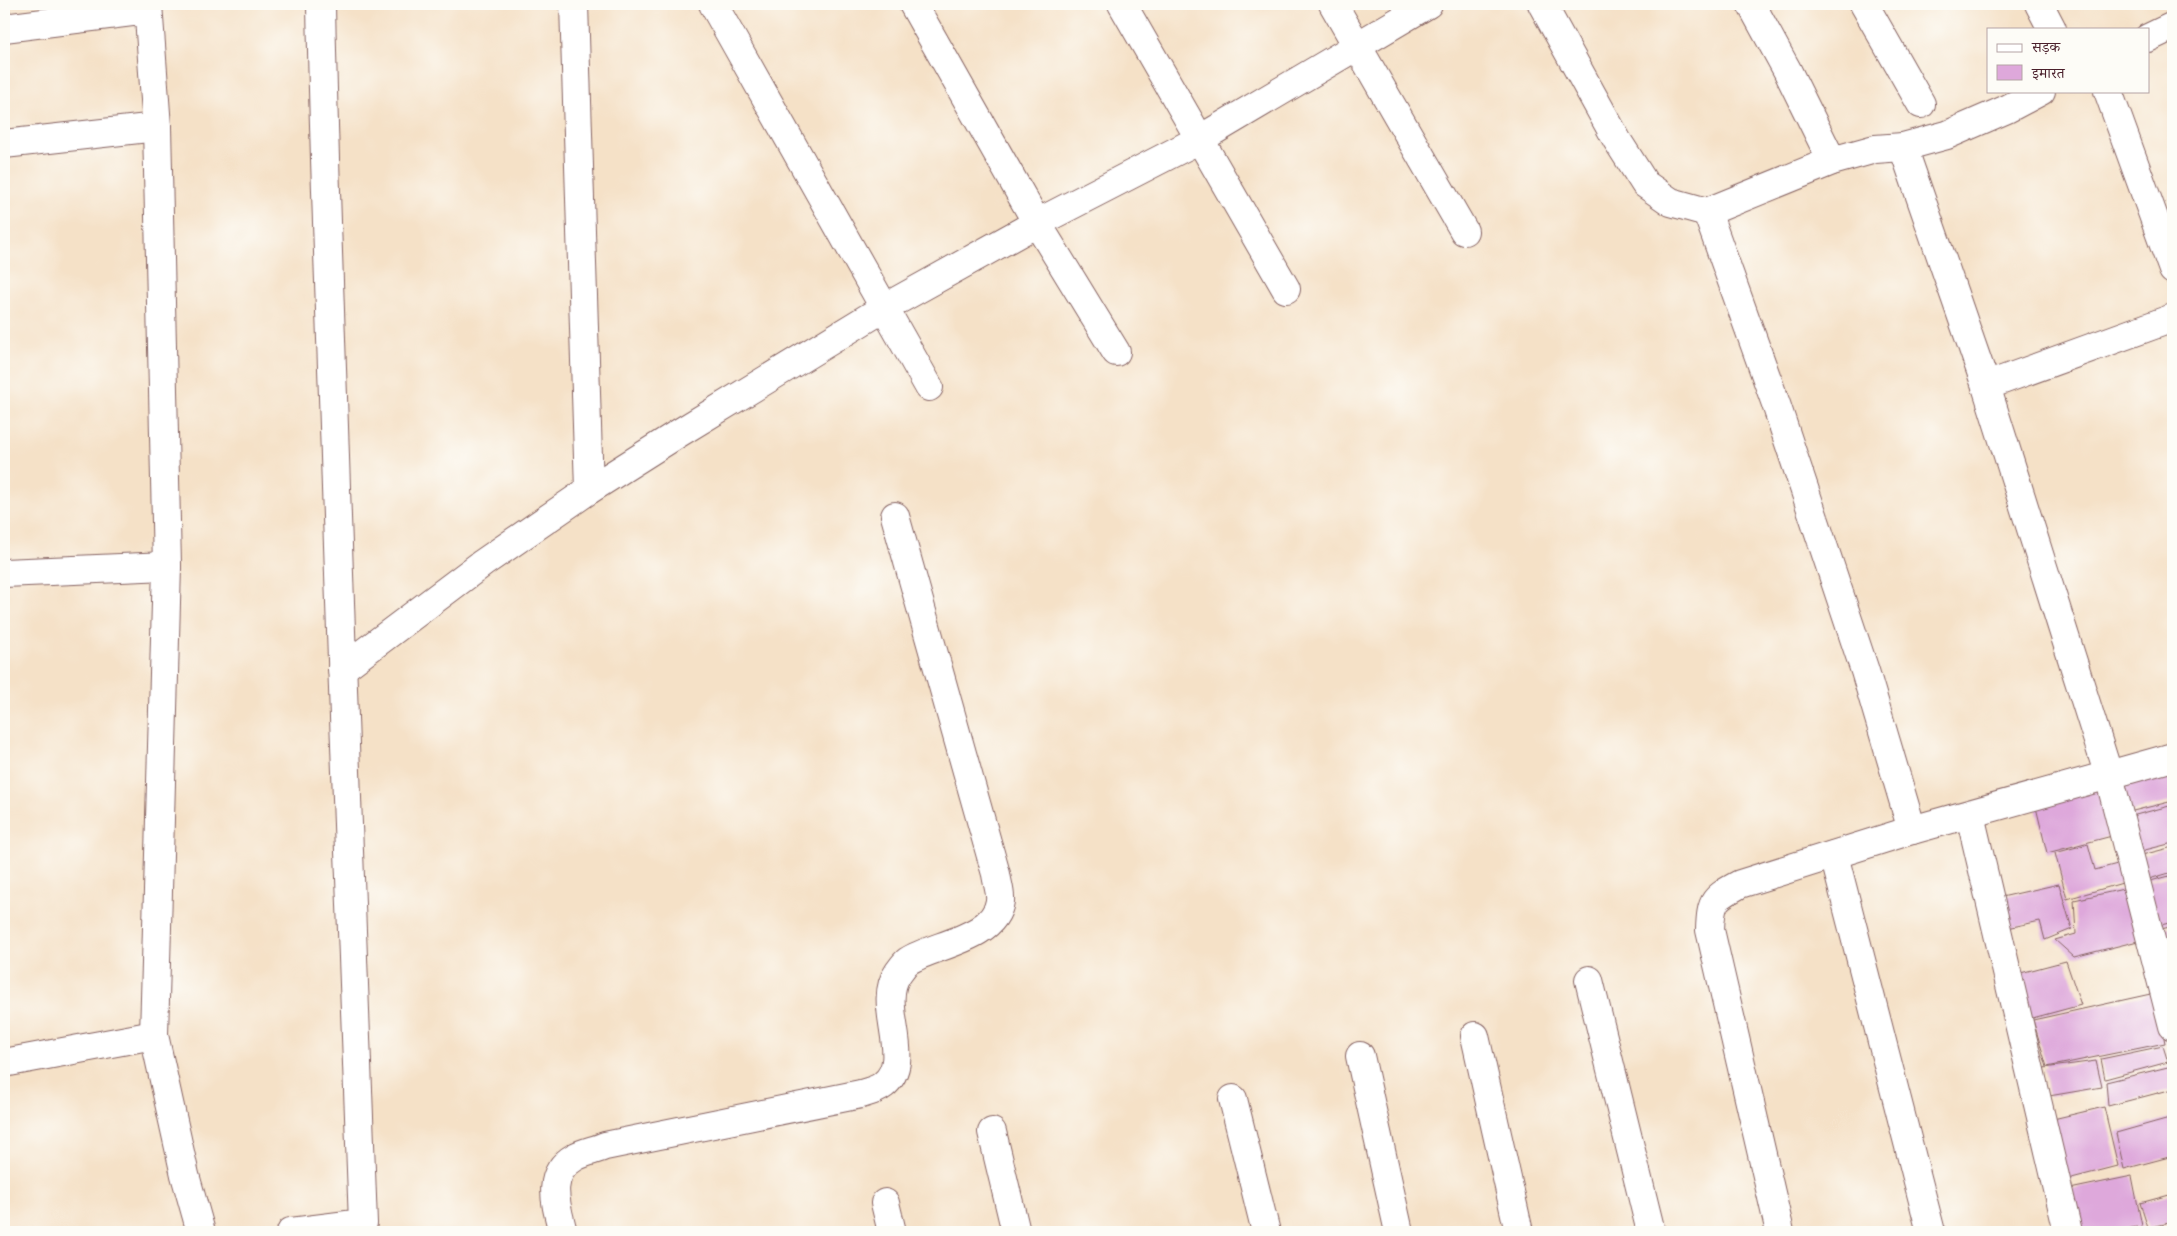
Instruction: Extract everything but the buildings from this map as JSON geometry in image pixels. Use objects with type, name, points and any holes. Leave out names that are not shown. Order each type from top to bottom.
[{"type":"street","points":[[291,1232],[362,1223],[350,941],[325,198],[321,4]]},
{"type":"street","points":[[574,4],[589,490]]},
{"type":"street","points":[[713,4],[929,387]]},
{"type":"street","points":[[913,4],[1037,223],[1116,352]]},
{"type":"street","points":[[1122,4],[1286,289]]},
{"type":"street","points":[[1333,4],[1464,231]]},
{"type":"street","points":[[342,669],[483,563],[589,490],[688,427],[884,308],[1037,223],[1200,139],[1428,4]]},
{"type":"street","points":[[1542,4],[1617,140],[1645,184],[1671,202],[1706,212],[1832,160],[1875,149],[1902,147],[1947,135],[2007,109],[2039,92]]},
{"type":"street","points":[[1751,4],[1787,70],[1832,160]]},
{"type":"street","points":[[1864,4],[1921,104]]},
{"type":"street","points":[[2039,4],[2051,28]]},
{"type":"street","points":[[4,28],[148,7],[157,126],[167,566],[154,1035],[184,1175],[201,1232]]},
{"type":"street","points":[[2150,37],[2173,26]]},
{"type":"street","points":[[2108,92],[2173,270]]},
{"type":"street","points":[[4,144],[157,126]]},
{"type":"street","points":[[1902,147],[1986,386],[2109,776],[2173,1026]]},
{"type":"street","points":[[1706,212],[1776,404],[1865,671],[1912,830]]},
{"type":"street","points":[[1986,386],[2173,318]]},
{"type":"street","points":[[563,1232],[554,1194],[557,1174],[574,1158],[605,1146],[861,1094],[883,1085],[894,1070],[896,1044],[890,1003],[893,980],[907,962],[973,934],[992,919],[1000,901],[996,874],[895,516]]},
{"type":"street","points":[[4,573],[167,566]]},
{"type":"street","points":[[1780,1232],[1710,930],[1711,909],[1721,894],[1740,884],[1912,830],[2173,757]]},
{"type":"street","points":[[1970,815],[2068,1232]]},
{"type":"street","points":[[1834,855],[1931,1232]]},
{"type":"street","points":[[1589,980],[1651,1232]]},
{"type":"street","points":[[4,1063],[154,1035]]},
{"type":"street","points":[[1475,1036],[1519,1232]]},
{"type":"street","points":[[1360,1056],[1399,1232]]},
{"type":"street","points":[[1234,1098],[1266,1232]]},
{"type":"street","points":[[992,1132],[1016,1232]]},
{"type":"street","points":[[885,1202],[892,1232]]}]
